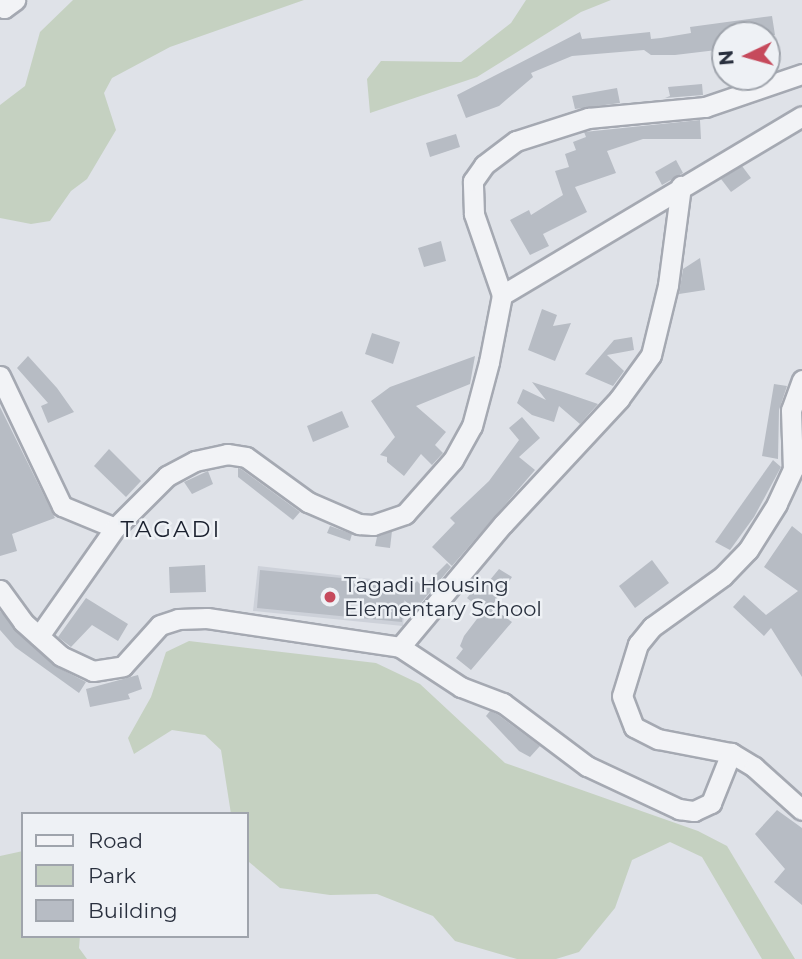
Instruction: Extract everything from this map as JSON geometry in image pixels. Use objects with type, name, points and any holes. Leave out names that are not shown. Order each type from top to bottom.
[{"type":"street","points":[[0,5],[4,8],[15,0]]},
{"type":"street","points":[[39,636],[115,528],[167,476],[195,461],[227,454],[246,457],[308,502],[359,524],[373,525],[405,514],[453,460],[472,426],[502,295],[473,200],[473,181],[484,165],[503,149],[531,135],[588,118],[705,107],[802,74]]},
{"type":"street","points":[[502,295],[802,116]]},
{"type":"street","points":[[400,647],[503,524],[620,399],[651,355],[670,274],[681,186]]},
{"type":"street","points":[[0,376],[62,506],[115,528]]},
{"type":"street","points":[[802,380],[791,410],[793,469],[777,504],[748,550],[723,576],[652,627],[639,643],[622,696],[630,721],[646,734],[731,753],[802,810]]},
{"type":"street","points":[[0,590],[39,636],[61,656],[93,671],[123,666],[160,625],[178,619],[207,618],[400,647],[461,687],[503,703],[587,766],[678,808],[694,811],[711,803],[731,753]]},
{"type":"shaded area","name":"Tagadi Housing Elementary School","points":[[258,566],[407,583],[403,626],[253,611]]},
{"type":"green space","points":[[73,0],[304,0],[170,47],[112,78],[104,93],[116,130],[87,179],[71,191],[50,221],[31,224],[0,218],[0,105],[25,86],[40,32]]},
{"type":"green space","points":[[526,0],[611,0],[581,12],[477,77],[370,113],[367,79],[381,61],[461,62],[511,23]]},
{"type":"green space","points":[[189,641],[376,663],[420,684],[505,763],[698,831],[727,846],[795,959],[762,959],[702,857],[670,842],[632,860],[615,908],[579,952],[556,959],[517,959],[455,941],[433,916],[377,894],[330,895],[280,888],[249,862],[248,812],[231,812],[221,750],[205,735],[172,730],[134,754],[128,738],[151,697],[166,652]]},
{"type":"green space","points":[[21,851],[21,938],[80,938],[79,948],[87,959],[0,959],[0,856]]},
{"type":"building","points":[[772,16],[773,21],[735,21]]},
{"type":"building","points":[[711,24],[711,51],[651,55],[644,50],[572,56],[531,73],[533,77],[499,106],[466,118],[457,95],[580,32],[582,39],[650,32],[651,39],[691,33],[690,27]]},
{"type":"building","points":[[702,84],[703,95],[665,98],[670,96],[668,87]]},
{"type":"building","points":[[617,88],[620,103],[575,109],[572,96]]},
{"type":"building","points":[[700,120],[701,139],[643,139],[607,151],[616,173],[575,187],[587,212],[543,234],[549,246],[530,255],[510,220],[529,210],[531,215],[563,195],[555,171],[569,167],[565,154],[576,150],[573,142],[586,137],[584,132]]},
{"type":"building","points":[[456,134],[460,147],[430,157],[426,143]]},
{"type":"building","points":[[676,160],[683,173],[662,185],[655,172]]},
{"type":"building","points":[[742,166],[751,178],[731,192],[721,179]]},
{"type":"building","points":[[441,241],[446,261],[424,267],[418,248]]},
{"type":"building","points":[[700,258],[705,290],[679,294],[683,269]]},
{"type":"building","points":[[542,309],[557,315],[553,326],[571,323],[555,361],[528,350]]},
{"type":"building","points":[[372,333],[400,342],[393,364],[365,354]]},
{"type":"building","points":[[632,337],[634,350],[607,355],[624,371],[613,386],[585,374],[614,340]]},
{"type":"building","points":[[28,356],[74,412],[48,423],[41,406],[48,403],[17,368]]},
{"type":"building","points":[[475,356],[470,384],[416,406],[446,432],[435,445],[443,453],[432,465],[421,454],[404,476],[387,462],[387,457],[380,455],[395,437],[371,401],[390,387]]},
{"type":"building","points":[[532,382],[598,404],[580,424],[559,406],[554,422],[532,415],[517,403],[523,389],[546,400]]},
{"type":"building","points":[[774,384],[787,386],[779,410],[778,459],[762,456]]},
{"type":"building","points":[[0,407],[55,518],[12,534],[17,551],[0,556]]},
{"type":"building","points":[[342,411],[349,427],[313,442],[307,426]]},
{"type":"building","points":[[522,417],[540,438],[519,457],[535,470],[452,566],[432,547],[455,523],[450,518],[489,481],[519,440],[509,428]]},
{"type":"building","points":[[109,449],[141,481],[126,497],[94,466]]},
{"type":"building","points":[[773,460],[781,467],[754,517],[730,550],[715,542]]},
{"type":"building","points":[[238,468],[300,512],[293,520],[238,477]]},
{"type":"building","points":[[208,471],[213,484],[192,494],[184,482]]},
{"type":"building","points":[[330,526],[352,534],[350,541],[327,533]]},
{"type":"building","points":[[792,526],[802,534],[802,677],[771,628],[764,636],[733,607],[744,595],[766,615],[798,591],[764,567]]},
{"type":"building","points":[[392,531],[390,548],[375,546],[377,537]]},
{"type":"building","points":[[652,560],[669,583],[635,608],[619,586]]},
{"type":"building","name":"Tagadi Housing Elementary School","points":[[447,563],[451,567],[415,610],[404,600],[402,622],[257,608],[260,570],[413,585],[417,581],[423,587]]},
{"type":"building","points":[[205,565],[206,592],[170,593],[169,567]]},
{"type":"building","points":[[499,569],[512,577],[491,607],[512,622],[471,670],[456,658],[463,649],[460,646],[464,636],[483,611],[467,598],[480,582],[485,586]]},
{"type":"building","points":[[86,598],[128,624],[118,641],[92,625],[71,647],[58,637]]},
{"type":"building","points":[[0,611],[53,665],[86,682],[79,693],[15,647],[0,630]]},
{"type":"building","points":[[138,675],[142,689],[128,694],[130,699],[90,707],[86,689]]},
{"type":"building","points":[[490,711],[540,746],[530,757],[519,751],[486,716]]},
{"type":"building","points":[[777,810],[802,828],[802,905],[774,882],[785,869],[755,834]]},
{"type":"place","name":"Tagadi Housing Elementary School","points":[[330,597]]},
{"type":"district","name":"TAGADI","points":[[171,529]]}]
